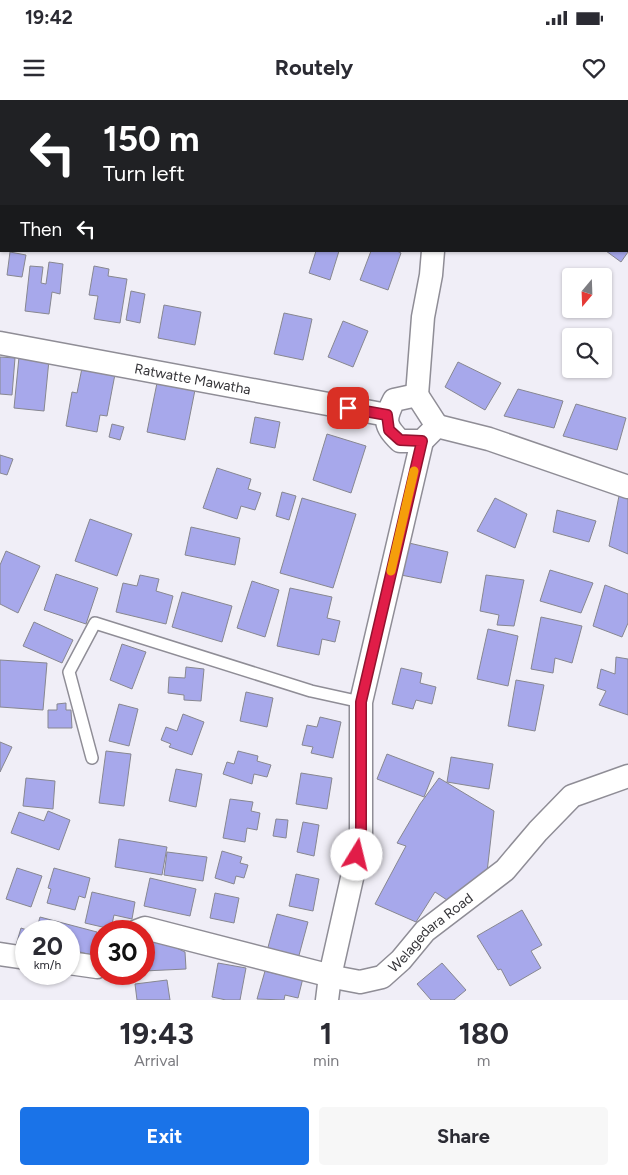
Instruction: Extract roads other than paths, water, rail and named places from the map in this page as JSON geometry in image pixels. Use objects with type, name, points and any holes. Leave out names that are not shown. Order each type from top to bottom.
[{"type":"street","points":[[327,1000],[330,976],[361,838],[361,702],[425,442],[417,394],[423,316],[431,275],[433,252]]},
{"type":"street","name":"Ratwatte Mawatha","points":[[0,343],[387,415]]},
{"type":"street","points":[[417,394],[394,400],[387,415],[389,430],[400,440],[425,442],[489,439],[628,487]]},
{"type":"street","name":"Welagedara Road","points":[[155,931],[330,976],[360,982],[382,977],[401,960],[425,931],[505,870],[538,831],[572,796],[628,776]]},
{"type":"street","points":[[0,954],[15,956]]},
{"type":"lane","points":[[92,758],[69,672],[95,623],[311,691],[361,702]]}]
